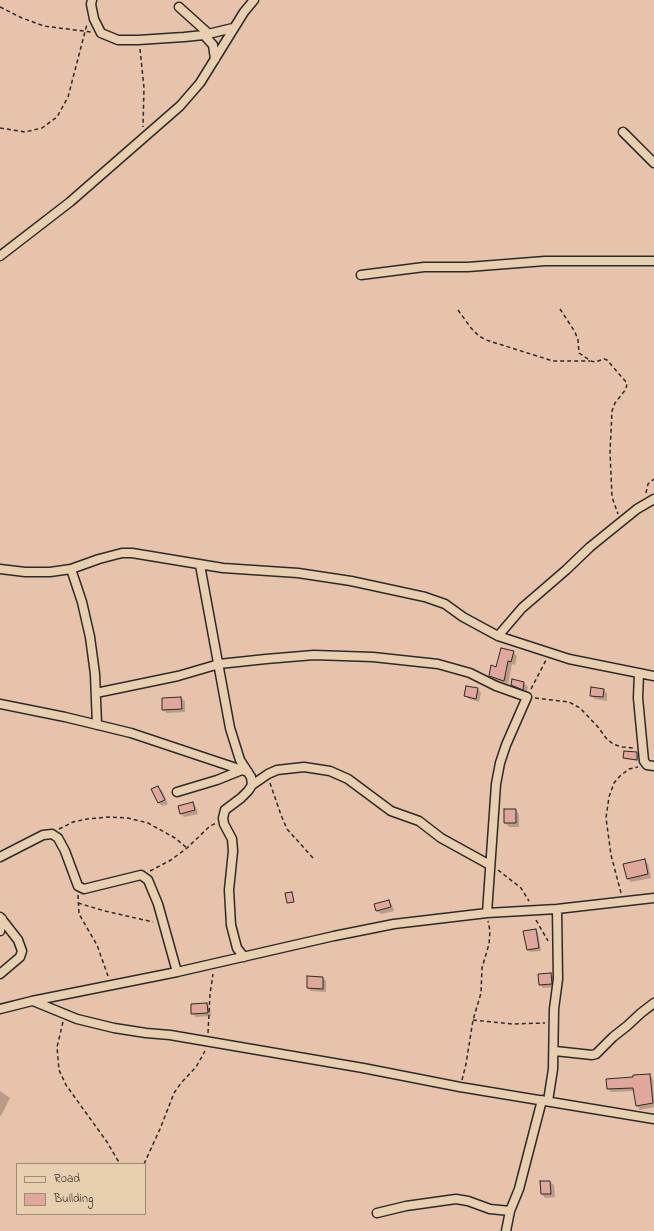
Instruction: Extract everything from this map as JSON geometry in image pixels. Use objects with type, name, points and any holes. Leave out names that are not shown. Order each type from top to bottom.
[{"type":"street","points":[[0,256],[70,202],[180,106],[200,83],[233,28],[254,0]]},
{"type":"street","points":[[91,2],[94,19],[101,33],[118,40],[207,35],[233,28]]},
{"type":"street","points":[[179,7],[207,35],[213,45],[215,60]]},
{"type":"street","points":[[623,132],[654,163]]},
{"type":"street","points":[[361,275],[424,267],[468,267],[545,261],[654,261]]},
{"type":"street","points":[[498,636],[522,608],[590,547],[632,513],[654,499]]},
{"type":"street","points":[[0,569],[25,572],[50,572],[71,569],[99,559],[127,553],[142,554],[223,568],[298,573],[351,581],[406,592],[445,604],[462,617],[498,636],[569,659],[654,676]]},
{"type":"street","points":[[200,564],[230,728],[236,750],[245,771],[251,777],[252,785]]},
{"type":"street","points":[[71,569],[82,602],[90,637],[95,674],[97,725]]},
{"type":"street","points":[[96,693],[178,676],[219,664],[314,655],[373,657],[438,664],[470,673],[496,686],[527,697],[506,745],[500,763],[496,784],[487,913]]},
{"type":"street","points":[[639,672],[638,698],[643,748],[650,765]]},
{"type":"street","points":[[0,704],[65,717],[131,734],[245,771]]},
{"type":"street","points":[[244,957],[237,948],[231,925],[229,896],[233,851],[232,839],[224,824],[223,818],[225,810],[241,798],[252,785],[268,774],[277,770],[304,767],[330,771],[348,779],[391,811],[419,821],[441,838],[490,865]]},
{"type":"street","points":[[177,792],[245,771]]},
{"type":"street","points":[[0,857],[43,835],[52,834],[58,838],[65,851],[78,886],[84,889],[141,875],[148,880],[152,886],[177,972]]},
{"type":"street","points":[[0,1009],[32,1001],[215,964],[334,936],[394,924],[487,913],[557,909],[654,898]]},
{"type":"street","points":[[506,1231],[510,1211],[519,1189],[554,1069],[554,1023],[559,954],[557,909]]},
{"type":"street","points":[[0,931],[1,918]]},
{"type":"street","points":[[0,974],[20,957],[22,951],[18,940],[1,918]]},
{"type":"street","points":[[32,1001],[88,1022],[114,1028],[170,1035],[363,1068],[460,1087],[654,1119]]},
{"type":"street","points":[[555,1051],[596,1054],[640,1013],[654,1003]]},
{"type":"street","points":[[377,1213],[406,1206],[456,1199],[468,1201],[490,1209],[510,1211]]},
{"type":"path","points":[[0,128],[26,132],[42,128],[57,117],[68,97],[85,32],[91,2]]},
{"type":"path","points":[[0,7],[22,18],[44,26],[85,32]]},
{"type":"path","points":[[138,40],[144,88],[142,139]]},
{"type":"path","points":[[560,309],[575,332],[578,340],[579,353],[591,361]]},
{"type":"path","points":[[458,310],[479,336],[491,342],[553,361],[595,362],[604,359],[607,360],[627,383],[626,389],[615,403],[612,411],[610,452],[612,498],[619,516],[619,525]]},
{"type":"path","points":[[646,503],[646,490],[648,484],[654,479]]},
{"type":"path","points":[[550,652],[527,697],[569,702],[580,708],[598,726],[606,738],[614,744],[643,748]]},
{"type":"path","points":[[624,902],[611,856],[608,838],[606,818],[609,797],[614,784],[620,776],[629,769],[650,765]]},
{"type":"path","points":[[268,774],[276,801],[287,828],[313,858]]},
{"type":"path","points":[[52,834],[61,827],[73,822],[109,817],[128,818],[148,823],[175,838],[187,848]]},
{"type":"path","points":[[141,875],[171,860],[187,848],[210,826],[218,823],[224,824]]},
{"type":"path","points":[[490,865],[521,888],[526,895],[532,911],[545,936],[559,954]]},
{"type":"path","points":[[78,886],[77,902],[79,914],[97,944],[111,986]]},
{"type":"path","points":[[77,902],[113,913],[163,924]]},
{"type":"path","points":[[460,1087],[466,1064],[473,1020],[481,992],[481,972],[489,944],[490,931],[487,913]]},
{"type":"path","points":[[144,1163],[174,1093],[201,1060],[208,1042],[210,994],[215,964]]},
{"type":"path","points":[[64,1014],[58,1047],[59,1070],[66,1084],[119,1163]]},
{"type":"path","points":[[473,1020],[512,1024],[554,1023]]},
{"type":"building","points":[[501,648],[514,651],[511,662],[508,661],[504,681],[489,676],[491,665],[496,667]]},
{"type":"building","points":[[512,679],[524,682],[523,690],[511,685]]},
{"type":"building","points":[[466,686],[478,688],[476,699],[464,696]]},
{"type":"building","points":[[591,687],[604,689],[603,697],[590,696]]},
{"type":"building","points":[[181,697],[182,709],[162,710],[162,698]]},
{"type":"building","points":[[624,751],[637,752],[637,760],[623,758]]},
{"type":"building","points":[[158,786],[165,800],[158,803],[151,789]]},
{"type":"building","points":[[193,802],[195,810],[180,814],[178,806]]},
{"type":"building","points":[[504,809],[516,809],[516,823],[504,823]]},
{"type":"building","points":[[645,859],[648,874],[627,879],[623,864]]},
{"type":"building","points":[[292,892],[294,902],[287,903],[285,893]]},
{"type":"building","points":[[389,900],[391,907],[376,911],[374,904]]},
{"type":"building","points":[[536,929],[539,948],[527,950],[523,931]]},
{"type":"building","points":[[551,973],[552,984],[539,985],[538,974]]},
{"type":"building","points":[[307,976],[323,977],[323,989],[307,988]]},
{"type":"building","points":[[207,1003],[208,1013],[191,1014],[191,1004]]},
{"type":"building","points":[[650,1074],[653,1103],[636,1106],[633,1088],[607,1089],[606,1079]]},
{"type":"building","points":[[540,1181],[550,1181],[551,1194],[541,1194]]}]
